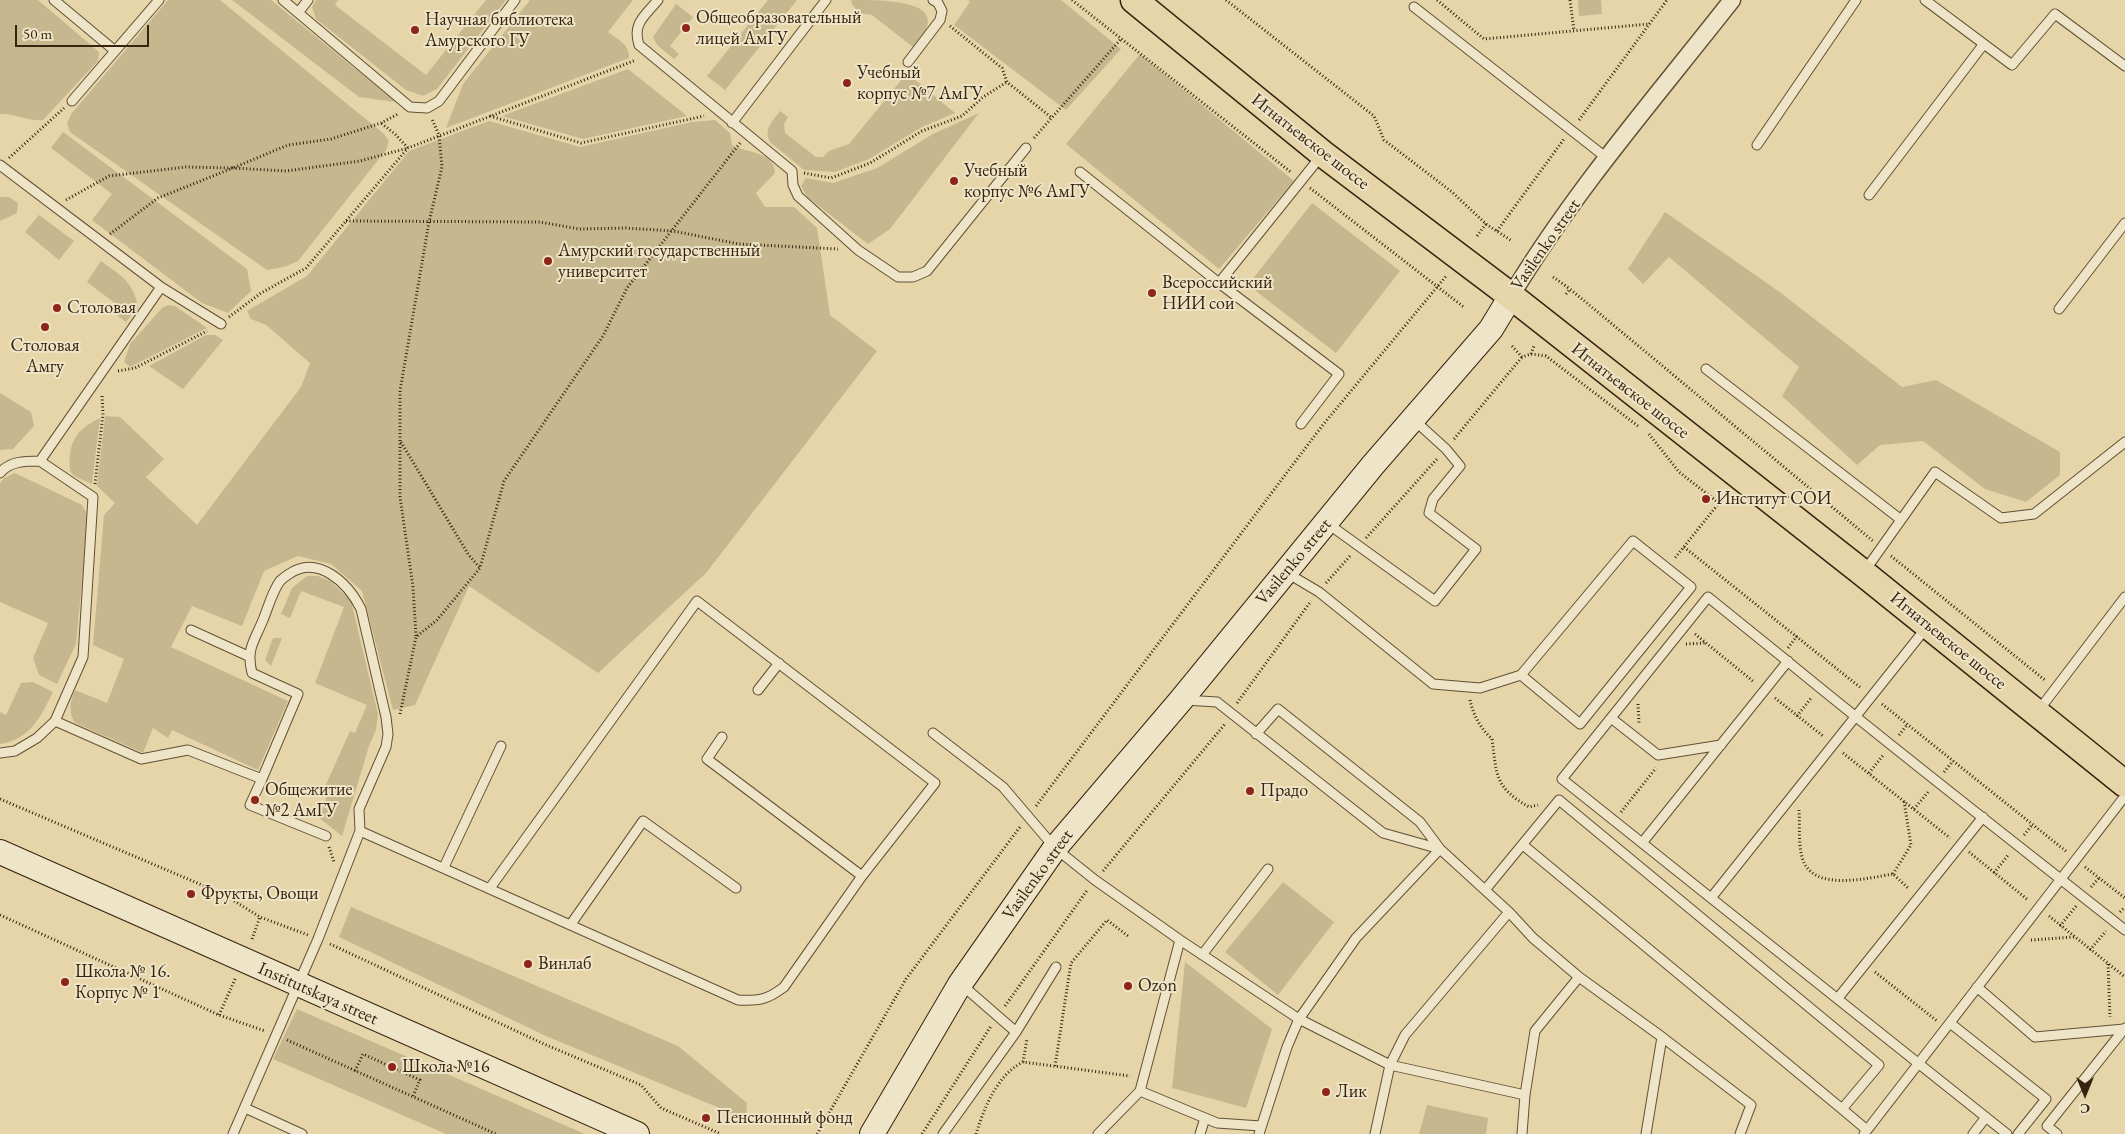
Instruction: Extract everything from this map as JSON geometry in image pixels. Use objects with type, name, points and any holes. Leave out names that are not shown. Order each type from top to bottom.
[{"type":"main road","name":"Игнатьевское шоссе","points":[[1134,0],[1323,154],[1511,296],[1863,572],[2125,784]]},
{"type":"main road","name":"Vasilenko street","points":[[872,1134],[960,984],[1055,848],[1182,700],[1285,572],[1491,329],[1511,296]]},
{"type":"main road","name":"Institutskaya street","points":[[0,852],[298,986],[637,1134]]},
{"type":"street","name":"Vasilenko street","points":[[1511,296],[1533,260],[1608,158],[1732,0]]},
{"type":"lane","points":[[54,0],[114,50]]},
{"type":"lane","points":[[72,101],[159,0]]},
{"type":"lane","points":[[283,0],[410,108],[427,108],[439,101],[516,0]]},
{"type":"lane","points":[[298,13],[308,0]]},
{"type":"lane","points":[[658,0],[639,22],[635,34],[639,45],[648,55],[792,171],[793,185],[798,196],[858,250],[898,277],[913,277],[927,271],[1026,148]]},
{"type":"lane","points":[[732,123],[826,0]]},
{"type":"lane","points":[[908,62],[940,20],[942,12],[938,3],[933,0]]},
{"type":"lane","points":[[1758,145],[1856,0]]},
{"type":"lane","points":[[1925,0],[2012,64],[2055,14],[2125,66]]},
{"type":"lane","points":[[1414,7],[1608,158]]},
{"type":"lane","points":[[1869,196],[1984,45]]},
{"type":"lane","points":[[1220,283],[1323,154]]},
{"type":"lane","points":[[0,165],[161,287],[221,324]]},
{"type":"lane","points":[[1080,172],[1338,374],[1301,424]]},
{"type":"lane","points":[[2059,309],[2125,223]]},
{"type":"lane","points":[[40,461],[161,287]]},
{"type":"lane","points":[[1706,369],[1900,519]]},
{"type":"lane","points":[[1326,523],[1435,601],[1476,549],[1430,513],[1434,499],[1460,466],[1446,449],[1413,419]]},
{"type":"lane","points":[[1863,572],[1935,472],[2001,518],[2034,514],[2125,442]]},
{"type":"lane","points":[[0,473],[4,468],[20,461],[40,461],[93,497],[83,657],[55,721],[38,738],[15,751],[0,752]]},
{"type":"lane","points":[[1285,572],[1319,592],[1433,684],[1480,688],[1521,674],[1632,541],[1691,587],[1580,724],[1521,674]]},
{"type":"lane","points":[[233,1134],[318,939],[360,831],[359,809],[386,747],[388,734],[386,717],[360,609],[353,594],[344,584],[321,569],[308,566],[294,570],[280,581],[248,656],[252,673],[298,694],[250,805],[326,836]]},
{"type":"lane","points":[[2007,1134],[1562,779],[1708,597],[2125,930]]},
{"type":"lane","points":[[2037,713],[2125,597]]},
{"type":"lane","points":[[360,831],[738,1000],[768,999],[784,987],[862,876],[935,782],[697,601],[490,888]]},
{"type":"lane","points":[[1711,898],[1929,625]]},
{"type":"lane","points":[[191,630],[248,656]]},
{"type":"lane","points":[[1642,843],[1788,661]]},
{"type":"lane","points":[[758,690],[779,664]]},
{"type":"lane","points":[[1182,700],[1217,702],[1232,716],[1383,833],[1440,849]]},
{"type":"lane","points":[[1256,734],[1278,709],[1420,822],[1440,849],[1509,912],[1533,938],[1579,977],[1751,1105],[1740,1134]]},
{"type":"lane","points":[[1611,718],[1658,755],[1721,745]]},
{"type":"lane","points":[[55,721],[141,759],[188,750],[262,779]]},
{"type":"lane","points":[[932,733],[1003,787],[1055,848],[1095,880],[1202,955],[1299,1019],[1390,1065],[1525,1095]]},
{"type":"lane","points":[[722,737],[706,759],[862,876]]},
{"type":"lane","points":[[444,867],[501,746]]},
{"type":"lane","points":[[1523,844],[1842,1109],[1866,1132],[2125,796]]},
{"type":"lane","points":[[1485,890],[1559,800],[1879,1065],[1842,1109]]},
{"type":"lane","points":[[1838,998],[1983,817]]},
{"type":"lane","points":[[571,924],[643,821],[736,888]]},
{"type":"lane","points":[[1140,1091],[1217,1123],[1260,1130],[1287,1047],[1299,1019],[1356,938],[1440,849]]},
{"type":"lane","points":[[1202,955],[1268,869]]},
{"type":"lane","points":[[1375,1134],[1390,1065],[1405,1036],[1509,912]]},
{"type":"lane","points":[[1102,1133],[1140,1091],[1180,940]]},
{"type":"lane","points":[[943,1134],[1016,1032],[1056,967]]},
{"type":"lane","points":[[1522,1134],[1525,1095],[1535,1031],[1579,977]]},
{"type":"lane","points":[[960,984],[1016,1032]]},
{"type":"lane","points":[[1977,987],[2035,1037],[2125,1029]]},
{"type":"lane","points":[[1948,1025],[2046,1099],[2018,1134]]},
{"type":"lane","points":[[2057,1134],[2047,1126],[2125,1029]]},
{"type":"lane","points":[[1646,1134],[1662,1037]]},
{"type":"lane","points":[[245,1108],[302,1134]]},
{"type":"lane","points":[[1973,1134],[1986,1117]]},
{"type":"lane","points":[[1200,1134],[1205,1118]]},
{"type":"path","points":[[1072,0],[1465,308]]},
{"type":"path","points":[[1226,0],[1374,116],[1384,140],[1452,192],[1486,224],[1512,241]]},
{"type":"path","points":[[1436,0],[1484,39],[1649,24]]},
{"type":"path","points":[[1570,0],[1574,31]]},
{"type":"path","points":[[1496,231],[1667,0]]},
{"type":"path","points":[[940,20],[1002,68],[1007,82],[1052,118]]},
{"type":"path","points":[[1026,148],[1121,40]]},
{"type":"path","points":[[55,207],[108,176],[186,168],[286,171],[360,161],[408,148],[648,55]]},
{"type":"path","points":[[792,171],[832,178],[870,163],[922,131],[962,116],[983,97],[1007,82]]},
{"type":"path","points":[[0,165],[72,101]]},
{"type":"path","points":[[100,241],[158,198],[288,145],[330,139],[381,123],[410,108]]},
{"type":"path","points":[[388,734],[399,718],[416,637],[413,587],[400,497],[400,391],[429,222],[442,167],[439,135],[427,108]]},
{"type":"path","points":[[490,116],[581,143],[719,113]]},
{"type":"path","points":[[381,123],[408,148]]},
{"type":"path","points":[[416,637],[437,620],[480,568],[504,481],[603,336],[627,288],[747,135]]},
{"type":"path","points":[[93,497],[103,414],[101,374],[136,368],[221,324],[261,293],[306,268],[408,148]]},
{"type":"path","points":[[346,221],[540,222],[579,229],[626,228],[673,231],[739,244],[858,250]]},
{"type":"path","points":[[1477,236],[1486,224]]},
{"type":"path","points":[[817,1134],[906,979],[1322,426],[1447,275]]},
{"type":"path","points":[[1553,277],[1880,548],[2055,688]]},
{"type":"path","points":[[1566,294],[1570,290]]},
{"type":"path","points":[[1512,346],[1522,356]]},
{"type":"path","points":[[1531,354],[1534,346]]},
{"type":"path","points":[[922,1134],[998,1016],[1095,880],[1232,716],[1236,705],[1319,592],[1446,449],[1522,356],[1531,354],[1546,356],[1651,436],[1679,472],[1719,503],[1667,568]]},
{"type":"path","points":[[400,440],[468,554],[480,568]]},
{"type":"path","points":[[1684,547],[2125,898]]},
{"type":"path","points":[[1685,626],[2125,978]]},
{"type":"path","points":[[1637,685],[1640,741]]},
{"type":"path","points":[[1468,687],[1472,709],[1485,733],[1492,739],[1497,777],[1509,796],[1529,807],[1559,800]]},
{"type":"path","points":[[1797,716],[1820,687]]},
{"type":"path","points":[[1615,821],[1668,753]]},
{"type":"path","points":[[1797,790],[1802,857],[1813,873],[1830,881],[1893,874]]},
{"type":"path","points":[[0,799],[223,894],[260,917],[318,939],[544,1044],[641,1085],[661,1108],[720,1134]]},
{"type":"path","points":[[1893,874],[1911,845],[1904,801]]},
{"type":"path","points":[[1893,874],[1918,898]]},
{"type":"path","points":[[0,915],[219,1015],[277,1036],[496,1134]]},
{"type":"path","points":[[252,938],[260,917]]},
{"type":"path","points":[[1055,1066],[1071,963],[1107,920],[1128,936]]},
{"type":"path","points":[[2013,941],[2075,937]]},
{"type":"path","points":[[1865,964],[1948,1025]]},
{"type":"path","points":[[2108,964],[2111,1030]]},
{"type":"path","points":[[219,1015],[236,976]]},
{"type":"path","points":[[355,1071],[363,1054],[420,1080],[412,1097]]},
{"type":"path","points":[[976,1134],[983,1110],[1012,1068],[1022,1062],[1144,1078]]},
{"type":"shaded area","points":[[0,0],[38,0],[99,52],[98,61],[43,120],[32,120],[0,114]]},
{"type":"shaded area","points":[[168,0],[220,0],[384,134],[389,141],[386,150],[298,261],[284,267],[267,270],[70,132],[67,123],[72,113]]},
{"type":"shaded area","points":[[232,0],[271,0],[396,102],[359,97]]},
{"type":"shaded area","points":[[316,0],[338,0],[335,5],[426,75],[486,0],[506,0],[437,89],[423,96],[406,90],[316,19],[312,7]]},
{"type":"shaded area","points":[[530,0],[633,0],[608,32],[628,49],[629,58],[446,128],[463,84]]},
{"type":"shaded area","points":[[768,0],[797,0],[725,90],[707,76]]},
{"type":"shaded area","points":[[852,0],[899,2],[913,6],[923,11],[928,20],[925,31],[913,47],[872,15],[858,13],[851,2]]},
{"type":"shaded area","points":[[968,0],[1061,0],[1121,49],[1066,110],[954,25],[970,2]]},
{"type":"shaded area","points":[[1578,0],[1601,0],[1602,14],[1579,16]]},
{"type":"shaded area","points":[[676,4],[693,17],[670,46],[679,54],[674,59],[657,45],[653,37]]},
{"type":"shaded area","points":[[1140,54],[1294,181],[1219,269],[1066,144]]},
{"type":"shaded area","points":[[628,69],[687,116],[583,139],[502,116]]},
{"type":"shaded area","points":[[907,73],[955,113],[922,127],[869,159],[835,172],[804,170],[770,142],[768,129],[780,111],[788,117],[784,124],[785,133],[816,157],[823,157],[829,151],[849,144]]},
{"type":"shaded area","points":[[979,113],[890,229],[868,244],[807,197],[801,186],[806,178],[833,183],[877,168],[933,134]]},
{"type":"shaded area","points":[[715,120],[730,133],[732,145],[770,160],[775,173],[756,193],[765,207],[794,207],[817,228],[830,315],[877,351],[706,573],[598,673],[469,586],[415,705],[393,710],[362,591],[331,564],[298,556],[264,571],[242,626],[192,606],[171,647],[288,701],[258,770],[172,730],[168,738],[153,728],[143,753],[75,723],[70,707],[75,690],[107,703],[124,659],[93,645],[104,515],[115,503],[97,486],[105,416],[120,417],[164,459],[146,477],[197,525],[301,387],[310,363],[266,325],[251,319],[247,311],[307,276],[409,151],[489,121],[580,147],[692,122]]},
{"type":"shaded area","points":[[63,132],[247,269],[251,291],[228,313],[202,303],[92,220],[112,194],[51,148]]},
{"type":"shaded area","points":[[0,197],[9,197],[18,203],[17,213],[0,221]]},
{"type":"shaded area","points":[[1312,203],[1400,271],[1336,353],[1248,285]]},
{"type":"shaded area","points":[[1665,212],[1781,293],[1902,387],[1936,380],[2060,452],[2060,475],[2026,502],[1985,489],[1923,441],[1880,445],[1857,465],[1782,396],[1799,367],[1669,257],[1643,284],[1628,269]]},
{"type":"shaded area","points":[[39,215],[74,241],[59,260],[25,232]]},
{"type":"shaded area","points":[[101,261],[125,279],[136,297],[138,306],[126,322],[111,311],[116,304],[87,282]]},
{"type":"shaded area","points":[[168,305],[175,306],[207,328],[130,367],[124,362],[130,344],[162,308]]},
{"type":"shaded area","points":[[206,335],[215,335],[223,340],[183,389],[149,366]]},
{"type":"shaded area","points":[[0,393],[31,412],[34,426],[13,449],[0,450]]},
{"type":"shaded area","points":[[100,418],[92,484],[74,476],[70,471],[70,453],[75,438],[84,427]]},
{"type":"shaded area","points":[[15,473],[82,505],[88,522],[76,644],[57,684],[39,675],[33,658],[48,623],[0,602],[0,483],[4,478]]},
{"type":"shaded area","points":[[307,576],[318,576],[330,581],[351,601],[378,714],[376,730],[369,746],[342,836],[318,817],[329,792],[324,789],[350,731],[355,733],[367,705],[315,683],[344,607],[301,591],[290,618],[281,614],[292,588]]},
{"type":"shaded area","points":[[273,638],[282,638],[271,666],[265,660]]},
{"type":"shaded area","points":[[33,682],[53,692],[44,710],[27,732],[10,742],[0,744],[0,712],[6,715],[21,683]]},
{"type":"shaded area","points":[[1283,882],[1334,922],[1278,995],[1225,952]]},
{"type":"shaded area","points":[[351,907],[678,1046],[747,1103],[746,1119],[546,1036],[339,937]]},
{"type":"shaded area","points":[[1185,962],[1272,1029],[1246,1108],[1172,1088]]},
{"type":"shaded area","points":[[297,1009],[585,1134],[446,1134],[273,1059]]},
{"type":"shaded area","points":[[1427,1105],[1488,1118],[1486,1134],[1419,1134]]},
{"type":"place","name":"Общеобразовательный лицей АмГУ","points":[[686,28]]},
{"type":"place","name":"Научная библиотека Амурского ГУ","points":[[415,30]]},
{"type":"place","name":"Учебный корпус №7 АмГУ","points":[[847,83]]},
{"type":"place","name":"Учебный корпус №6 АмГУ","points":[[954,181]]},
{"type":"place","name":"Амурский государственный университет","points":[[548,261]]},
{"type":"place","name":"Всероссийский НИИ сои","points":[[1152,293]]},
{"type":"place","name":"Столовая","points":[[57,308]]},
{"type":"place","name":"Столовая Амгу","points":[[45,327]]},
{"type":"place","name":"Институт СОИ","points":[[1706,499]]},
{"type":"place","name":"Прадо","points":[[1250,791]]},
{"type":"place","name":"Общежитие №2 АмГУ","points":[[255,800]]},
{"type":"place","name":"Фрукты, Овощи","points":[[191,894]]},
{"type":"place","name":"Винлаб","points":[[528,964]]},
{"type":"place","name":"Школа № 16. Корпус № 1","points":[[65,982]]},
{"type":"place","name":"Ozon","points":[[1128,986]]},
{"type":"place","name":"Школа №16","points":[[392,1067]]},
{"type":"place","name":"Лик","points":[[1326,1092]]},
{"type":"place","name":"Пенсионный фонд","points":[[706,1118]]}]
